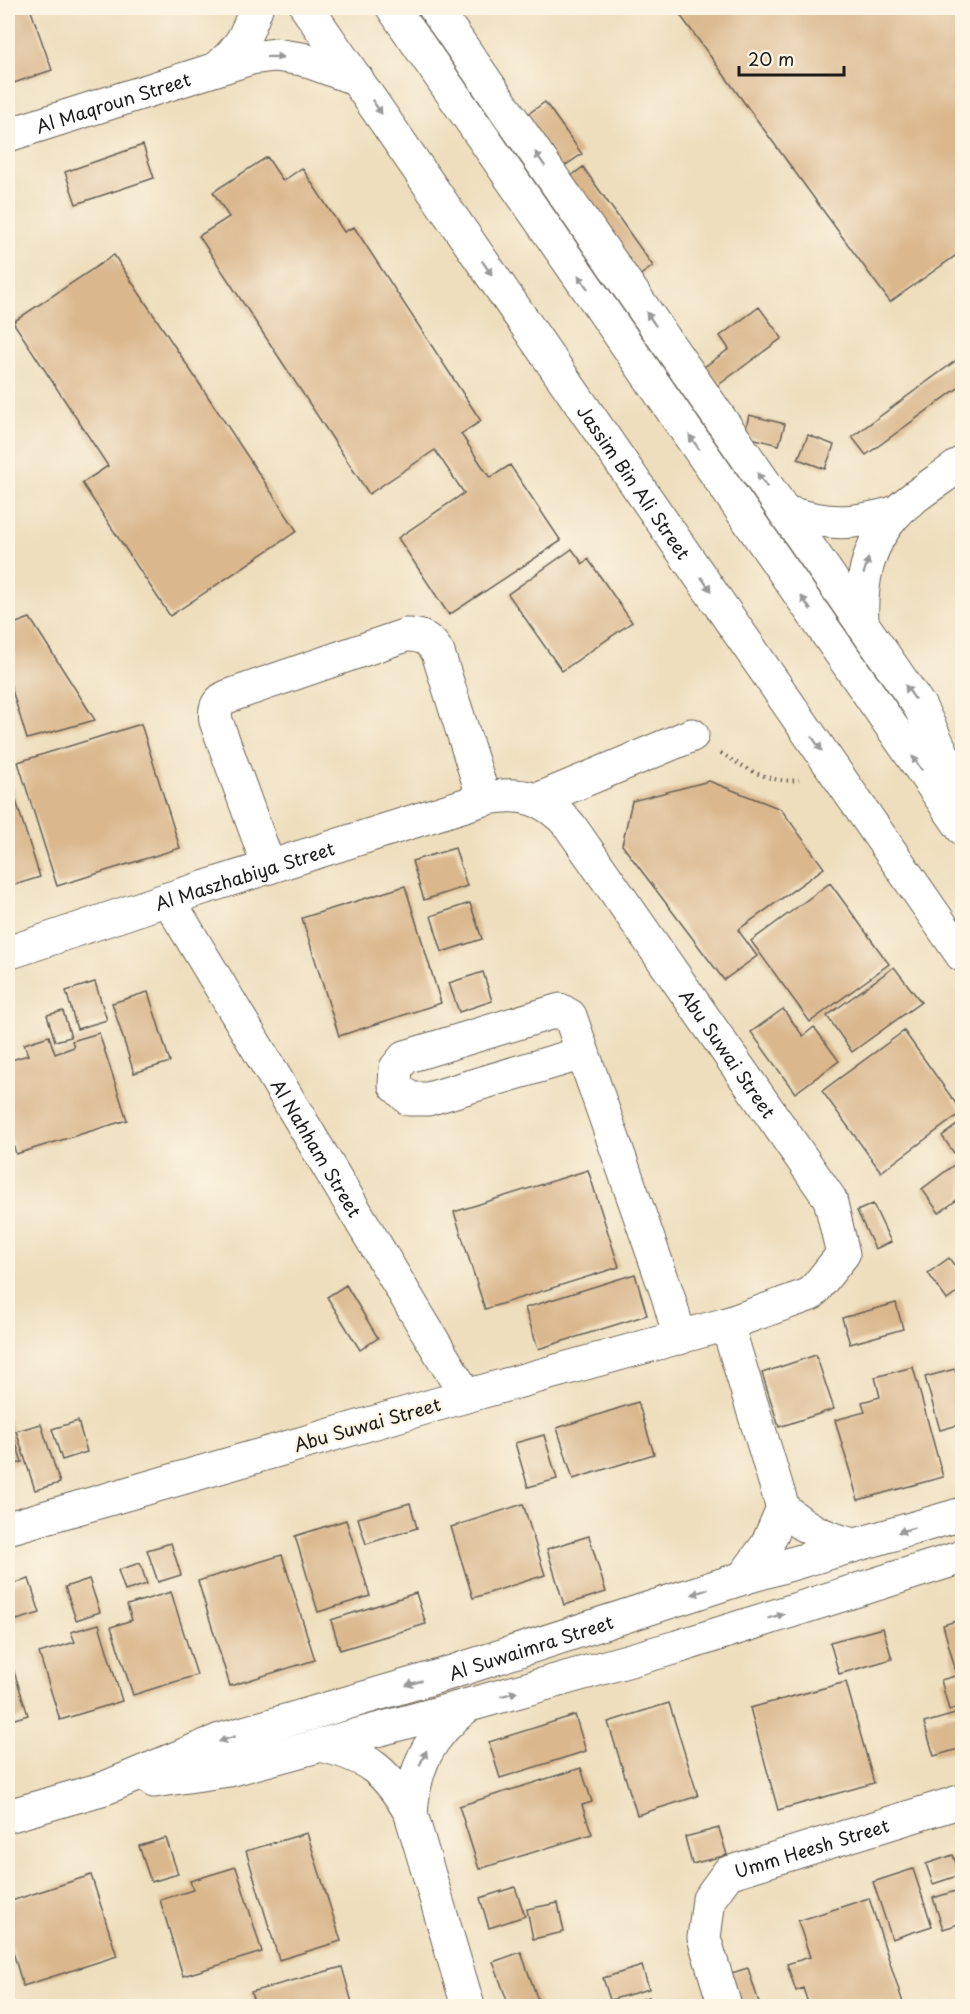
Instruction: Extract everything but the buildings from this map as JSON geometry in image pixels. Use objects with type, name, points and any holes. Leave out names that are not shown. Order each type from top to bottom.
[{"type":"street","name":"Al Maqroun Street","points":[[218,68],[236,52],[244,39],[256,8]]},
{"type":"street","name":"Jassim Bin Ali Street","points":[[308,8],[963,955]]},
{"type":"street","points":[[393,8],[961,826]]},
{"type":"street","points":[[435,8],[921,707],[934,733],[953,787],[961,826]]},
{"type":"street","name":"Al Maqroun Street","points":[[8,135],[251,58],[275,56],[313,63],[357,79]]},
{"type":"street","points":[[862,624],[863,576],[870,553],[882,532],[897,512],[963,463]]},
{"type":"street","points":[[785,512],[812,520],[841,523],[870,520],[897,512]]},
{"type":"street","points":[[268,867],[216,721],[217,706],[222,699],[229,696],[406,635],[426,638],[438,653],[483,799]]},
{"type":"street","points":[[537,800],[692,735]]},
{"type":"street","name":"Abu Suwai Street","points":[[8,1528],[727,1323],[811,1294],[843,1254],[830,1198],[570,826],[561,815],[537,800],[519,795],[501,795],[483,799]]},
{"type":"street","name":"Al Maszhabiya Street","points":[[8,953],[168,899],[483,799]]},
{"type":"street","name":"Al Nahham Street","points":[[168,899],[466,1396]]},
{"type":"street","points":[[583,1053],[428,1099],[409,1099],[395,1085],[396,1068],[405,1057],[560,1010],[570,1016],[583,1053],[664,1285],[680,1338]]},
{"type":"street","points":[[727,1323],[783,1508],[798,1522],[815,1532],[854,1545]]},
{"type":"street","points":[[743,1578],[767,1545],[783,1508]]},
{"type":"street","name":"Al Suwaimra Street","points":[[8,1816],[105,1788],[220,1740],[446,1674],[743,1578],[963,1514]]},
{"type":"street","name":"Al Suwaimra Street","points":[[105,1788],[229,1770],[321,1746],[677,1647],[963,1557]]},
{"type":"street","points":[[411,1814],[412,1793],[417,1772],[426,1752],[437,1734],[469,1705]]},
{"type":"street","points":[[321,1746],[344,1751],[366,1760],[392,1784],[411,1814],[468,2007]]},
{"type":"street","name":"Umm Heesh Street","points":[[725,2007],[704,1938],[709,1899],[728,1874],[963,1802]]},
{"type":"path","points":[[692,735],[755,774],[785,782],[810,778],[831,765]]}]
